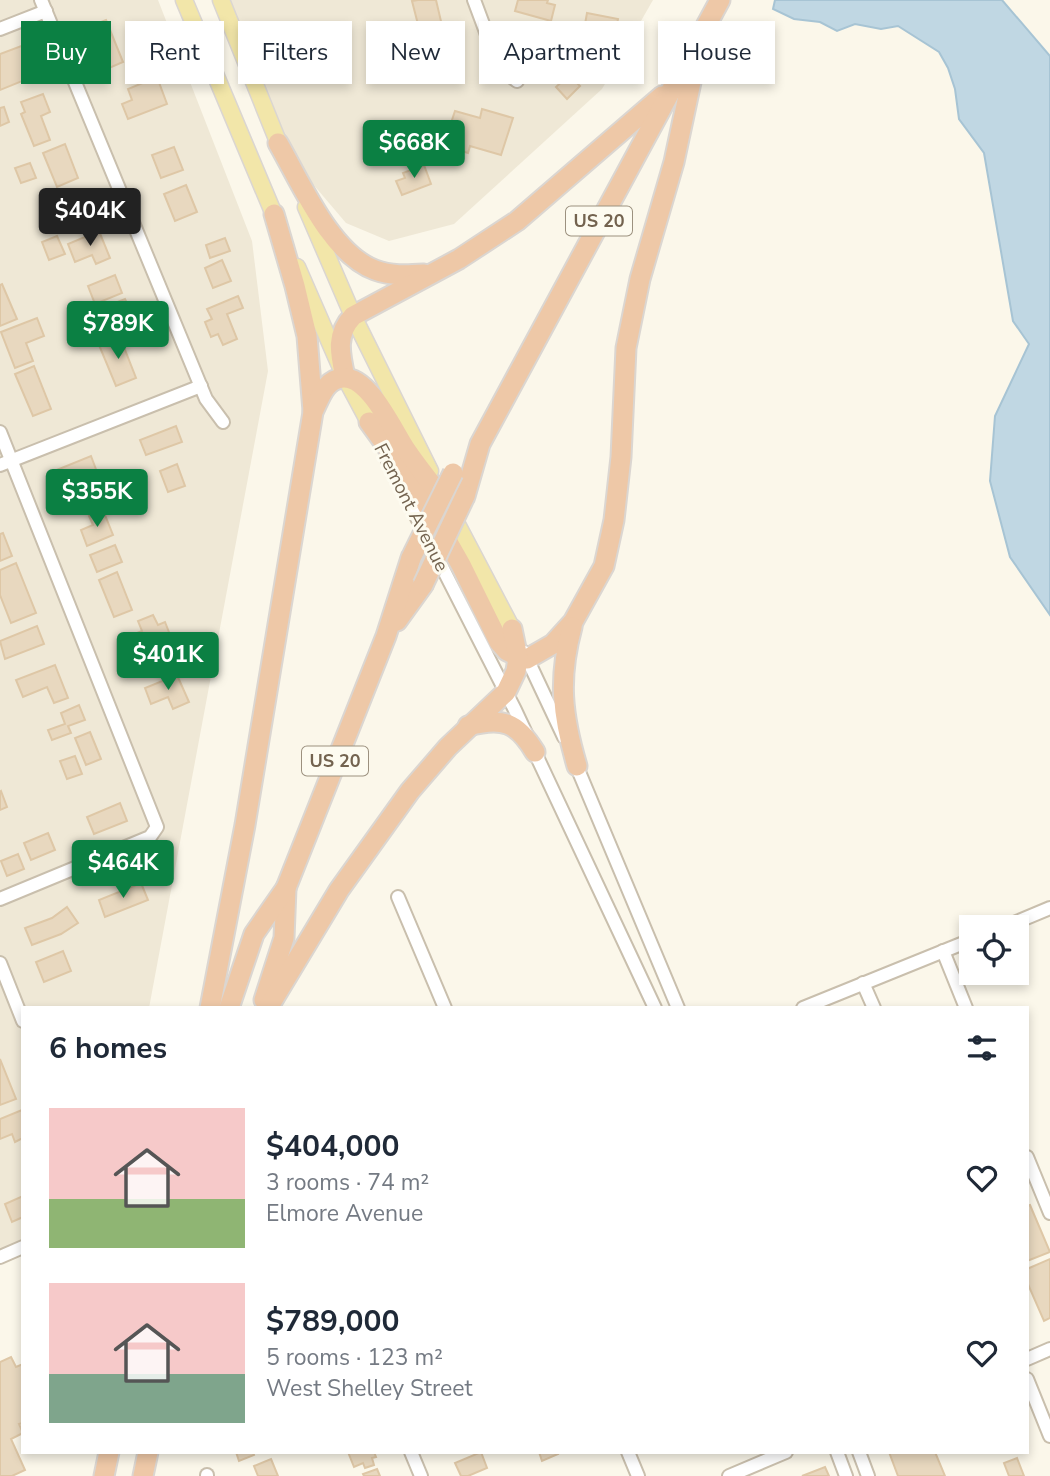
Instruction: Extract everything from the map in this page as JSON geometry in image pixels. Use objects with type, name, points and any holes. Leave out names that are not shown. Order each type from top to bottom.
[{"type":"highway","name":"US 20","points":[[708,21],[720,0]]},
{"type":"highway","name":"US 20","points":[[386,636],[423,585],[466,496],[480,444],[675,84]]},
{"type":"highway","points":[[578,766],[566,728],[562,699],[564,654],[573,622],[604,566],[614,520],[621,457],[626,348],[640,279],[674,162],[690,84]]},
{"type":"highway","points":[[444,500],[405,448],[381,407],[362,387],[345,377],[340,354],[340,338],[344,325],[353,316],[459,259],[517,221],[673,87]]},
{"type":"highway","points":[[278,144],[332,237],[351,256],[374,270],[399,275],[432,274]]},
{"type":"highway","points":[[209,1006],[245,825],[313,412],[307,336],[274,214]]},
{"type":"highway","points":[[313,412],[325,387],[345,377]]},
{"type":"highway","points":[[369,422],[419,491],[461,565],[499,642],[507,651],[523,658]]},
{"type":"highway","name":"US 20","points":[[230,1006],[254,934],[286,888],[386,636],[411,558],[453,472],[480,444]]},
{"type":"highway","points":[[269,1006],[339,890],[410,791],[467,726],[506,692],[523,658],[553,644],[573,622]]},
{"type":"highway","points":[[512,629],[523,658]]},
{"type":"highway","points":[[467,726],[484,722],[506,723],[526,737],[535,752]]},
{"type":"highway","name":"US 20","points":[[262,1006],[284,938],[286,888]]},
{"type":"highway","points":[[104,1476],[109,1454]]},
{"type":"highway","points":[[143,1476],[148,1454]]},
{"type":"main road","name":"Fremont Avenue","points":[[184,0],[345,377],[369,422]]},
{"type":"main road","name":"Fremont Avenue","points":[[221,0],[278,144],[353,316],[444,500],[512,629]]},
{"type":"street","points":[[474,0],[482,21]]},
{"type":"street","points":[[0,29],[43,5],[206,399],[223,422]]},
{"type":"street","points":[[6,462],[201,386]]},
{"type":"street","name":"Fremont Avenue","points":[[369,422],[506,692],[654,1006]]},
{"type":"street","points":[[0,432],[6,462],[157,827],[150,837],[0,899]]},
{"type":"street","points":[[523,658],[578,766],[677,1006]]},
{"type":"street","points":[[398,897],[444,1006]]},
{"type":"street","points":[[1029,917],[1050,908]]},
{"type":"street","points":[[808,1006],[959,945]]},
{"type":"street","points":[[943,951],[965,1006]]},
{"type":"street","points":[[0,963],[21,1016]]},
{"type":"street","points":[[863,983],[873,1006]]},
{"type":"street","points":[[1029,1162],[1050,1213]]},
{"type":"street","points":[[0,1256],[21,1248]]},
{"type":"street","points":[[1029,1358],[1050,1349]]},
{"type":"street","points":[[1029,1384],[1050,1436]]},
{"type":"street","points":[[412,1454],[421,1476]]},
{"type":"street","points":[[629,1454],[638,1476]]},
{"type":"street","points":[[729,1476],[781,1454]]},
{"type":"street","points":[[837,1454],[846,1476]]},
{"type":"street","points":[[860,1454],[868,1476]]},
{"type":"shaded area","points":[[0,0],[158,0],[166,21],[125,21],[125,84],[191,84],[252,241],[268,371],[149,1006],[21,1006],[21,1248],[0,1257]]},
{"type":"shaded area","points":[[220,0],[653,0],[641,21],[479,21],[479,84],[605,84],[454,224],[389,241],[346,223],[278,143],[254,84],[352,84],[352,21],[238,21],[238,44]]},
{"type":"water","points":[[775,0],[1002,0],[1050,56],[1050,615],[1010,557],[990,481],[995,416],[1029,344],[1013,321],[984,153],[959,119],[955,89],[948,68],[939,52],[898,26],[881,29],[855,24],[837,31],[820,22],[794,19],[773,9]]},
{"type":"building","points":[[436,0],[441,21],[417,21],[412,1]]},
{"type":"building","points":[[518,0],[548,0],[547,3],[555,5],[551,21],[515,11]]},
{"type":"building","points":[[587,13],[618,19],[618,21],[586,21]]},
{"type":"building","points":[[111,32],[123,62],[111,67]]},
{"type":"building","points":[[21,46],[21,81],[0,90],[0,54]]},
{"type":"building","points":[[140,84],[160,84],[167,104],[128,119],[122,104],[132,100],[128,89]]},
{"type":"building","points":[[559,84],[580,86],[567,99],[556,87]]},
{"type":"building","points":[[43,94],[50,112],[41,116],[50,140],[34,146],[21,114],[25,112],[21,102]]},
{"type":"building","points":[[4,107],[9,122],[0,126],[0,108]]},
{"type":"building","points":[[482,109],[513,118],[501,155],[470,146],[468,153],[455,149],[457,141],[446,138],[455,111],[480,118]]},
{"type":"building","points":[[65,144],[78,178],[57,187],[43,153]]},
{"type":"building","points":[[174,147],[183,170],[161,178],[152,155]]},
{"type":"building","points":[[30,163],[36,178],[21,183],[15,168]]},
{"type":"building","points":[[424,165],[431,184],[402,195],[396,181],[405,178],[403,173]]},
{"type":"building","points":[[186,185],[197,212],[175,221],[164,194]]},
{"type":"building","points":[[99,231],[110,258],[96,264],[92,255],[75,262],[68,244]]},
{"type":"building","points":[[57,236],[65,254],[49,260],[42,242]]},
{"type":"building","points":[[225,238],[230,251],[210,258],[206,245]]},
{"type":"building","points":[[222,260],[231,281],[213,288],[205,268]]},
{"type":"building","points":[[115,275],[122,293],[95,304],[88,286]]},
{"type":"building","points":[[2,284],[17,319],[0,326],[0,285]]},
{"type":"building","points":[[238,296],[243,308],[227,314],[237,339],[223,345],[218,334],[211,337],[205,322],[212,319],[207,309]]},
{"type":"building","points":[[125,299],[132,315],[103,326],[97,310]]},
{"type":"building","points":[[37,318],[44,336],[26,343],[33,361],[15,368],[1,332]]},
{"type":"building","points":[[120,337],[136,378],[116,386],[99,345]]},
{"type":"building","points":[[34,366],[51,409],[33,416],[15,374]]},
{"type":"building","points":[[176,426],[182,442],[146,455],[140,440]]},
{"type":"building","points":[[91,456],[97,472],[61,487],[54,471]]},
{"type":"building","points":[[177,464],[185,486],[168,492],[160,471]]},
{"type":"building","points":[[95,481],[104,501],[88,508],[83,496],[71,501],[67,492]]},
{"type":"building","points":[[103,510],[113,535],[87,546],[81,530],[93,525],[89,516]]},
{"type":"building","points":[[3,533],[12,556],[0,561],[0,534]]},
{"type":"building","points":[[115,545],[122,562],[97,572],[90,555]]},
{"type":"building","points":[[16,563],[36,613],[11,623],[0,595],[0,570]]},
{"type":"building","points":[[117,572],[132,610],[114,617],[99,580]]},
{"type":"building","points":[[153,615],[158,625],[165,622],[172,640],[140,653],[132,635],[142,631],[138,621]]},
{"type":"building","points":[[37,626],[44,644],[5,659],[0,641]]},
{"type":"building","points":[[55,665],[68,698],[54,703],[47,687],[23,697],[16,680]]},
{"type":"building","points":[[177,675],[189,702],[173,709],[168,697],[151,704],[145,688]]},
{"type":"building","points":[[79,705],[85,720],[68,726],[71,733],[52,740],[48,730],[65,724],[61,713]]},
{"type":"building","points":[[90,732],[101,759],[86,765],[75,738]]},
{"type":"building","points":[[75,756],[82,774],[67,779],[60,761]]},
{"type":"building","points":[[0,792],[7,807],[0,810]]},
{"type":"building","points":[[120,803],[127,821],[94,834],[87,817]]},
{"type":"building","points":[[48,833],[55,850],[31,860],[24,843]]},
{"type":"building","points":[[18,854],[24,869],[7,876],[1,861]]},
{"type":"building","points":[[141,883],[148,900],[105,917],[99,900]]},
{"type":"building","points":[[67,907],[78,923],[61,934],[32,945],[25,928],[52,918]]},
{"type":"building","points":[[63,951],[71,971],[44,982],[36,962]]},
{"type":"building","points":[[0,1059],[16,1099],[0,1105]]},
{"type":"building","points":[[21,1110],[21,1139],[15,1142],[12,1134],[0,1139],[0,1119]]},
{"type":"building","points":[[21,1197],[21,1218],[12,1222],[5,1204]]},
{"type":"building","points":[[1029,1205],[1050,1252],[1029,1260]]},
{"type":"building","points":[[1050,1259],[1050,1318],[1044,1321],[1029,1287],[1029,1268]]},
{"type":"building","points":[[11,1357],[16,1367],[21,1365],[21,1434],[11,1439],[25,1470],[12,1476],[0,1476],[0,1362]]},
{"type":"building","points":[[237,1454],[254,1454],[254,1455],[239,1461]]},
{"type":"building","points":[[349,1454],[375,1454],[376,1457],[372,1458],[374,1465],[365,1468],[363,1463],[354,1467]]},
{"type":"building","points":[[482,1454],[487,1468],[461,1476],[455,1463]]},
{"type":"building","points":[[540,1454],[558,1454],[542,1461]]},
{"type":"building","points":[[890,1454],[936,1454],[945,1476],[898,1476]]},
{"type":"building","points":[[1017,1458],[1024,1476],[1009,1476],[1004,1463]]},
{"type":"building","points":[[271,1459],[278,1476],[258,1476],[254,1466]]},
{"type":"building","points":[[825,1467],[829,1476],[802,1476]]},
{"type":"building","points":[[377,1469],[380,1476],[363,1474]]}]
